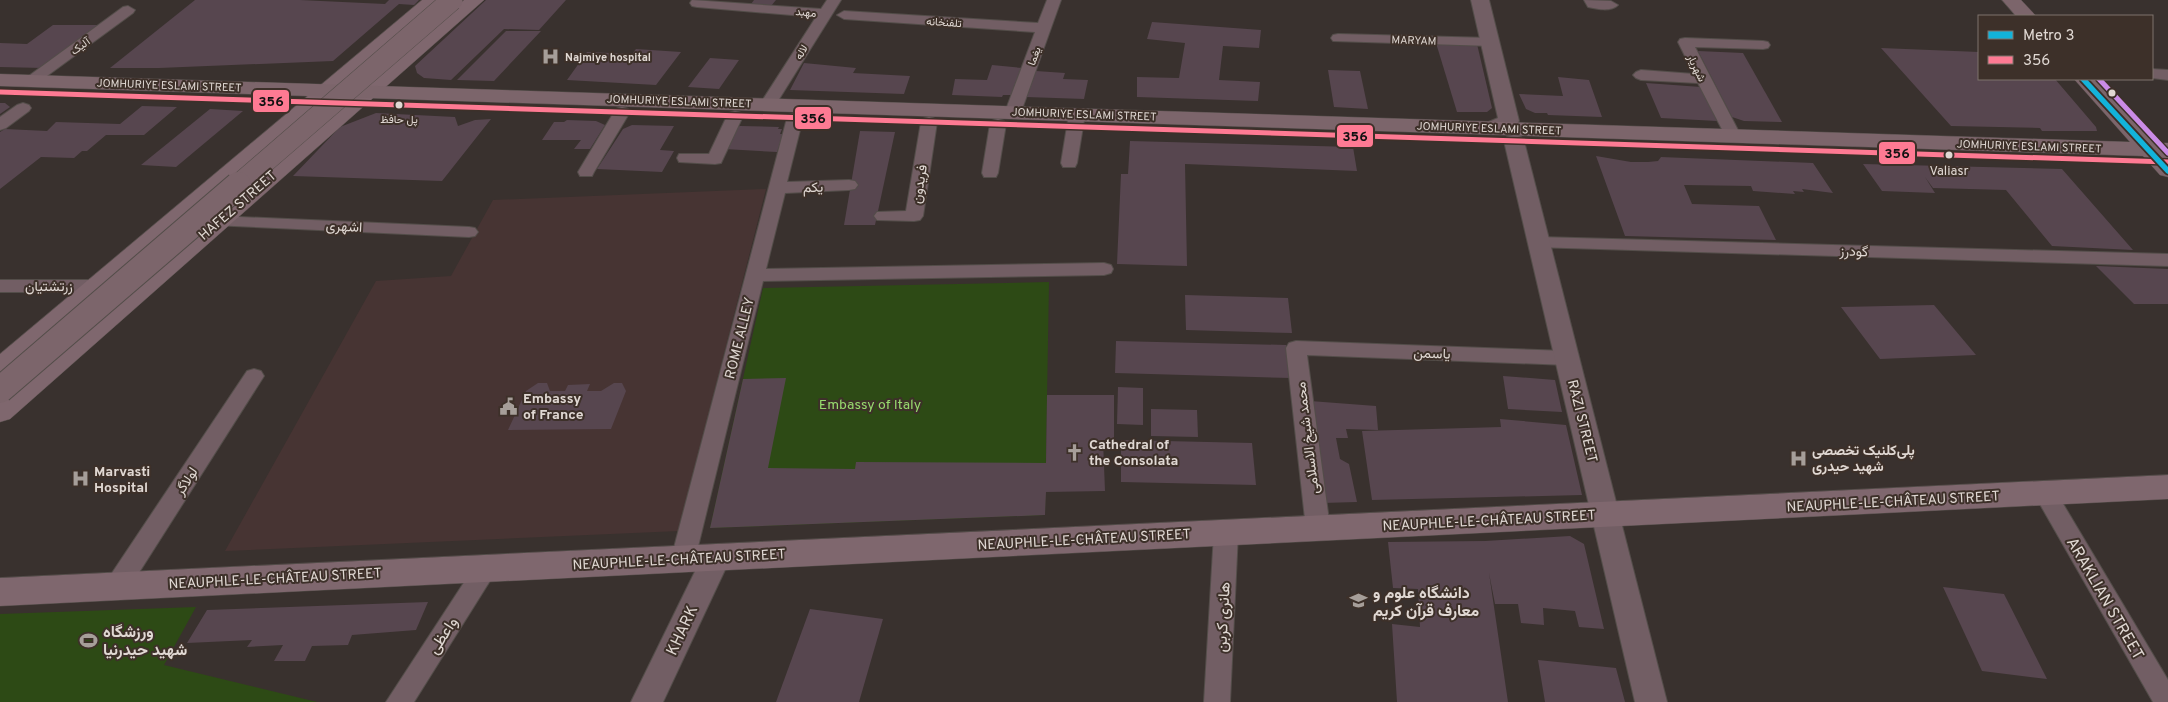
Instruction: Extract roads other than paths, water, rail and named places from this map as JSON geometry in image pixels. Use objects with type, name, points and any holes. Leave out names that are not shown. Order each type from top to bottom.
[{"type":"main road","name":"HAFEZ STREET","points":[[0,369],[433,0]]},
{"type":"main road","name":"HAFEZ STREET","points":[[0,390],[452,0]]},
{"type":"main road","name":"HAFEZ STREET","points":[[0,412],[474,0]]},
{"type":"main road","points":[[2011,0],[2025,15]]},
{"type":"main road","points":[[396,32],[434,36]]},
{"type":"main road","name":"JOMHURIYE ESLAMI STREET","points":[[0,80],[370,91],[626,106],[738,109],[768,104],[797,111],[931,116],[1078,114],[1506,132],[1733,136],[2161,158]]},
{"type":"main road","points":[[2085,80],[2161,158]]},
{"type":"main road","name":"NEAUPHLE-LE-CHÂTEAU STREET","points":[[0,592],[2168,487]]},
{"type":"street","name":"لاله","points":[[768,104],[834,0]]},
{"type":"street","name":"یغما","points":[[990,173],[1004,116],[1044,28],[1054,0]]},
{"type":"street","points":[[1480,0],[1509,121],[1506,132]]},
{"type":"street","points":[[1591,0],[1593,4],[1611,5]]},
{"type":"street","name":"مهبد","points":[[697,3],[825,14]]},
{"type":"street","name":"آلیک","points":[[31,81],[128,10]]},
{"type":"street","name":"تلفنخانه","points":[[844,15],[1044,28]]},
{"type":"street","name":"MARYAM","points":[[1338,38],[1491,42]]},
{"type":"street","name":"شهریار","points":[[1733,136],[1702,79],[1685,42],[1763,45]]},
{"type":"street","points":[[2153,74],[2168,75]]},
{"type":"street","points":[[1641,75],[1702,79]]},
{"type":"street","points":[[586,172],[626,106]]},
{"type":"street","points":[[0,125],[24,108]]},
{"type":"street","points":[[685,158],[715,159],[738,109]]},
{"type":"street","name":"ROME ALLEY","points":[[683,559],[797,111]]},
{"type":"street","points":[[1070,163],[1078,114]]},
{"type":"street","name":"فریدون","points":[[883,216],[914,216],[931,116]]},
{"type":"street","name":"RAZI STREET","points":[[1506,132],[1539,243],[1651,702]]},
{"type":"street","name":"یکم","points":[[778,188],[849,185]]},
{"type":"street","name":"اشهری","points":[[218,221],[469,232]]},
{"type":"street","name":"گودرز","points":[[1539,243],[2168,260]]},
{"type":"street","points":[[755,275],[1104,270]]},
{"type":"street","name":"زرتشتیان","points":[[0,286],[98,286]]},
{"type":"street","name":"یاسمن","points":[[1296,348],[1567,358]]},
{"type":"street","name":"محمد شیخ الاسلامی","points":[[1296,348],[1318,528]]},
{"type":"street","name":"لولاگر","points":[[117,586],[254,376]]},
{"type":"street","name":"ARAKLIAN STREET","points":[[2045,493],[2167,702]]},
{"type":"street","name":"هانری کربن","points":[[1217,702],[1226,533]]},
{"type":"street","name":"KHARK","points":[[647,702],[716,557]]},
{"type":"street","name":"واعظی","points":[[399,702],[486,568]]},
{"type":"metro line","name":"3","points":[[2084,80],[2168,171]]},
{"type":"place","name":"Najmiye hospital","points":[[551,57]]},
{"type":"place","name":"پل حافظ","points":[[399,105]]},
{"type":"place","name":"Valiasr","points":[[1949,155]]},
{"type":"place","name":"Embassy of France","points":[[509,406]]},
{"type":"place","name":"Cathedral of the Consolata","points":[[1075,452]]},
{"type":"place","name":"پلی‌کلنیک تخصصی شهید حیدری","points":[[1798,458]]},
{"type":"place","name":"Marvasti Hospital","points":[[80,479]]},
{"type":"place","name":"دانشگاه علوم و معارف قرآن کریم","points":[[1359,601]]},
{"type":"place","name":"ورزشگاه شهید حیدرنیا","points":[[89,640]]},
{"type":"park label","name":"Embassy of Italy","points":[[870,404]]}]
